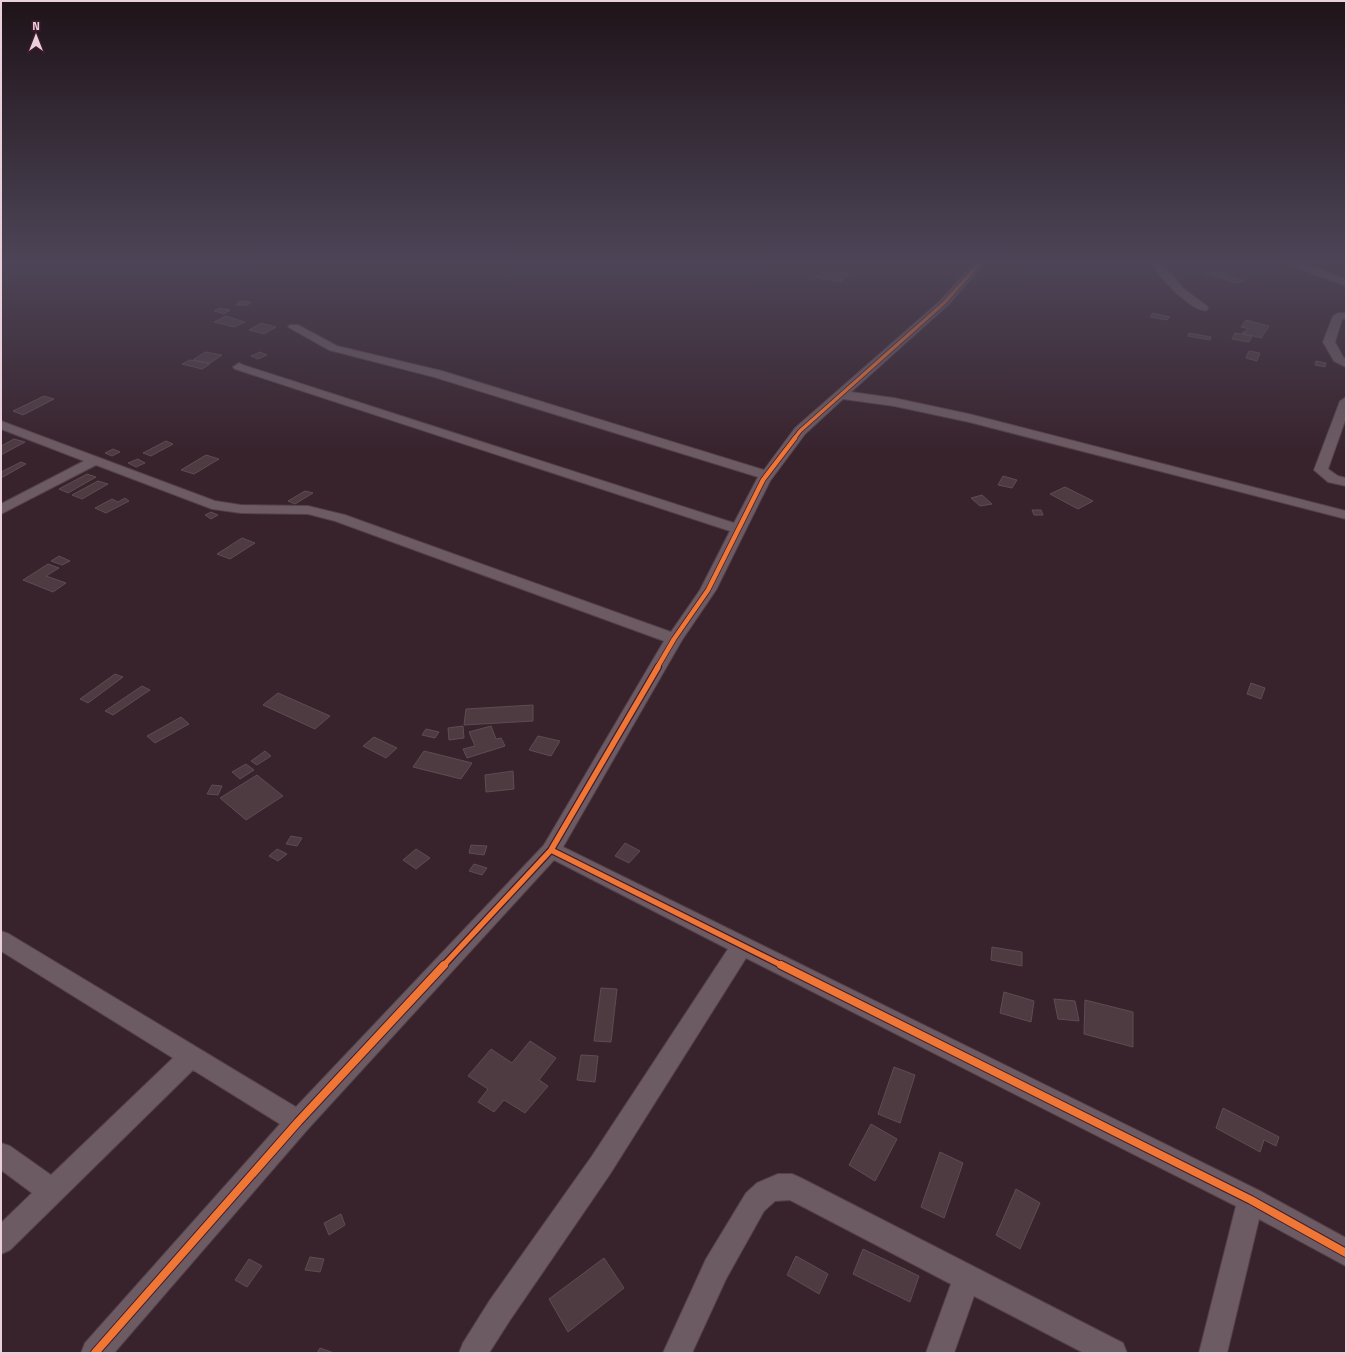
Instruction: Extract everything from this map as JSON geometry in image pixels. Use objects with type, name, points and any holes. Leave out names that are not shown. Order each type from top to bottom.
[{"type":"street","points":[[95,1353],[298,1122],[551,850],[674,640],[708,590],[767,475],[800,431],[917,326]]},
{"type":"street","points":[[1334,326],[1329,342],[1338,359],[1346,364]]},
{"type":"street","points":[[294,327],[334,348],[438,374],[767,475]]},
{"type":"street","points":[[238,367],[738,529]]},
{"type":"street","points":[[842,395],[880,399],[922,406],[1146,462],[1346,515]]},
{"type":"street","points":[[1346,401],[1321,470],[1333,479],[1346,482]]},
{"type":"street","points":[[1,425],[212,505],[241,509],[308,510],[340,518],[674,640]]},
{"type":"street","points":[[1,510],[94,461]]},
{"type":"street","points":[[551,850],[1251,1200],[1346,1254]]},
{"type":"street","points":[[1,940],[298,1122]]},
{"type":"street","points":[[473,1353],[500,1310],[601,1165],[742,946]]},
{"type":"street","points":[[1,1241],[191,1056]]},
{"type":"street","points":[[1,1155],[52,1191]]},
{"type":"street","points":[[676,1353],[716,1269],[755,1202],[766,1192],[778,1187],[792,1187],[1113,1353]]},
{"type":"street","points":[[1213,1353],[1251,1200]]},
{"type":"street","points":[[940,1353],[967,1278]]},
{"type":"building","points":[[256,326],[276,327],[264,334],[249,330]]},
{"type":"building","points":[[1269,326],[1261,338],[1242,333],[1249,329],[1241,327]]},
{"type":"building","points":[[1189,333],[1211,337],[1210,340],[1188,336]]},
{"type":"building","points":[[1235,333],[1252,336],[1249,342],[1232,339]]},
{"type":"building","points":[[1249,351],[1260,353],[1257,361],[1246,358]]},
{"type":"building","points":[[205,352],[222,355],[210,363],[193,360]]},
{"type":"building","points":[[260,352],[267,355],[258,359],[251,356]]},
{"type":"building","points":[[190,360],[210,364],[202,369],[182,364]]},
{"type":"building","points":[[1316,361],[1326,363],[1325,367],[1315,365]]},
{"type":"building","points":[[44,396],[54,399],[23,415],[13,411]]},
{"type":"building","points":[[14,439],[25,442],[1,455],[1,446]]},
{"type":"building","points":[[166,441],[173,444],[151,456],[143,453]]},
{"type":"building","points":[[113,449],[120,452],[112,456],[105,453]]},
{"type":"building","points":[[206,455],[219,459],[194,474],[181,470]]},
{"type":"building","points":[[138,459],[145,463],[136,467],[128,463]]},
{"type":"building","points":[[21,462],[26,464],[1,478],[1,472]]},
{"type":"building","points":[[87,474],[96,477],[68,493],[59,489]]},
{"type":"building","points":[[1003,476],[1017,480],[1012,488],[998,485]]},
{"type":"building","points":[[98,481],[108,484],[82,499],[72,495]]},
{"type":"building","points":[[1065,487],[1093,501],[1078,509],[1050,494]]},
{"type":"building","points":[[305,491],[313,493],[295,504],[288,501]]},
{"type":"building","points":[[982,495],[992,504],[980,506],[971,498]]},
{"type":"building","points":[[125,498],[129,501],[106,513],[95,508],[112,499],[118,502]]},
{"type":"building","points":[[1032,510],[1041,510],[1043,515],[1034,515]]},
{"type":"building","points":[[211,512],[218,515],[211,519],[205,515]]},
{"type":"building","points":[[242,538],[255,543],[230,559],[217,554]]},
{"type":"building","points":[[59,556],[70,561],[62,565],[51,561]]},
{"type":"building","points":[[48,564],[59,568],[46,576],[66,583],[53,592],[23,580]]},
{"type":"building","points":[[115,674],[123,677],[88,703],[80,699]]},
{"type":"building","points":[[1251,683],[1265,688],[1261,699],[1247,694]]},
{"type":"building","points":[[142,686],[150,690],[113,715],[105,711]]},
{"type":"building","points":[[278,693],[330,716],[315,729],[263,705]]},
{"type":"building","points":[[533,705],[533,721],[464,725],[466,709]]},
{"type":"building","points":[[181,717],[189,724],[155,743],[147,736]]},
{"type":"building","points":[[463,726],[464,738],[449,740],[448,728]]},
{"type":"building","points":[[491,726],[496,739],[501,738],[505,746],[467,758],[463,749],[475,746],[469,732]]},
{"type":"building","points":[[426,729],[439,732],[435,738],[422,735]]},
{"type":"building","points":[[538,736],[560,741],[551,756],[529,750]]},
{"type":"building","points":[[374,737],[397,748],[386,758],[363,746]]},
{"type":"building","points":[[265,751],[271,756],[257,765],[251,761]]},
{"type":"building","points":[[424,751],[472,763],[461,779],[413,767]]},
{"type":"building","points":[[246,764],[254,770],[240,779],[232,772]]},
{"type":"building","points":[[513,771],[514,789],[486,792],[485,775]]},
{"type":"building","points":[[257,775],[283,796],[246,820],[220,798]]},
{"type":"building","points":[[212,785],[222,786],[218,795],[207,794]]},
{"type":"building","points":[[291,836],[302,838],[297,846],[286,844]]},
{"type":"building","points":[[625,843],[640,851],[629,863],[615,856]]},
{"type":"building","points":[[471,845],[487,846],[484,855],[469,853]]},
{"type":"building","points":[[277,849],[287,854],[278,861],[269,856]]},
{"type":"building","points":[[416,849],[430,858],[416,869],[403,860]]},
{"type":"building","points":[[474,864],[487,868],[482,875],[469,871]]},
{"type":"building","points":[[992,947],[1022,952],[1022,966],[991,960]]},
{"type":"building","points":[[601,988],[617,989],[611,1042],[594,1041]]},
{"type":"building","points":[[1004,992],[1034,1001],[1031,1022],[1000,1013]]},
{"type":"building","points":[[1054,999],[1075,1001],[1079,1021],[1058,1019]]},
{"type":"building","points":[[1085,1000],[1133,1012],[1133,1047],[1084,1034]]},
{"type":"building","points":[[530,1041],[556,1058],[539,1080],[548,1086],[525,1113],[504,1100],[494,1112],[478,1102],[488,1089],[468,1076],[491,1049],[512,1063]]},
{"type":"building","points":[[581,1055],[598,1056],[595,1082],[577,1080]]},
{"type":"building","points":[[894,1067],[915,1075],[900,1123],[878,1114]]},
{"type":"building","points":[[1223,1108],[1279,1137],[1276,1146],[1264,1140],[1260,1152],[1216,1128]]},
{"type":"building","points":[[871,1124],[897,1139],[875,1181],[849,1165]]},
{"type":"building","points":[[940,1152],[963,1163],[944,1218],[921,1207]]},
{"type":"building","points":[[1016,1189],[1040,1203],[1020,1249],[996,1235]]},
{"type":"building","points":[[341,1214],[345,1225],[329,1235],[324,1223]]},
{"type":"building","points":[[863,1249],[919,1276],[910,1302],[853,1274]]},
{"type":"building","points":[[796,1256],[828,1274],[819,1294],[787,1275]]},
{"type":"building","points":[[310,1257],[324,1259],[320,1272],[305,1270]]},
{"type":"building","points":[[604,1258],[624,1288],[568,1332],[549,1299]]},
{"type":"building","points":[[249,1259],[262,1266],[247,1287],[235,1280]]},
{"type":"building","points":[[320,1348],[334,1353],[317,1353]]},
{"type":"cycle path","points":[[95,1353],[298,1122],[551,850],[674,639],[708,590],[763,480],[800,431],[918,326]]},
{"type":"cycle path","points":[[551,850],[1251,1200],[1346,1253]]}]
